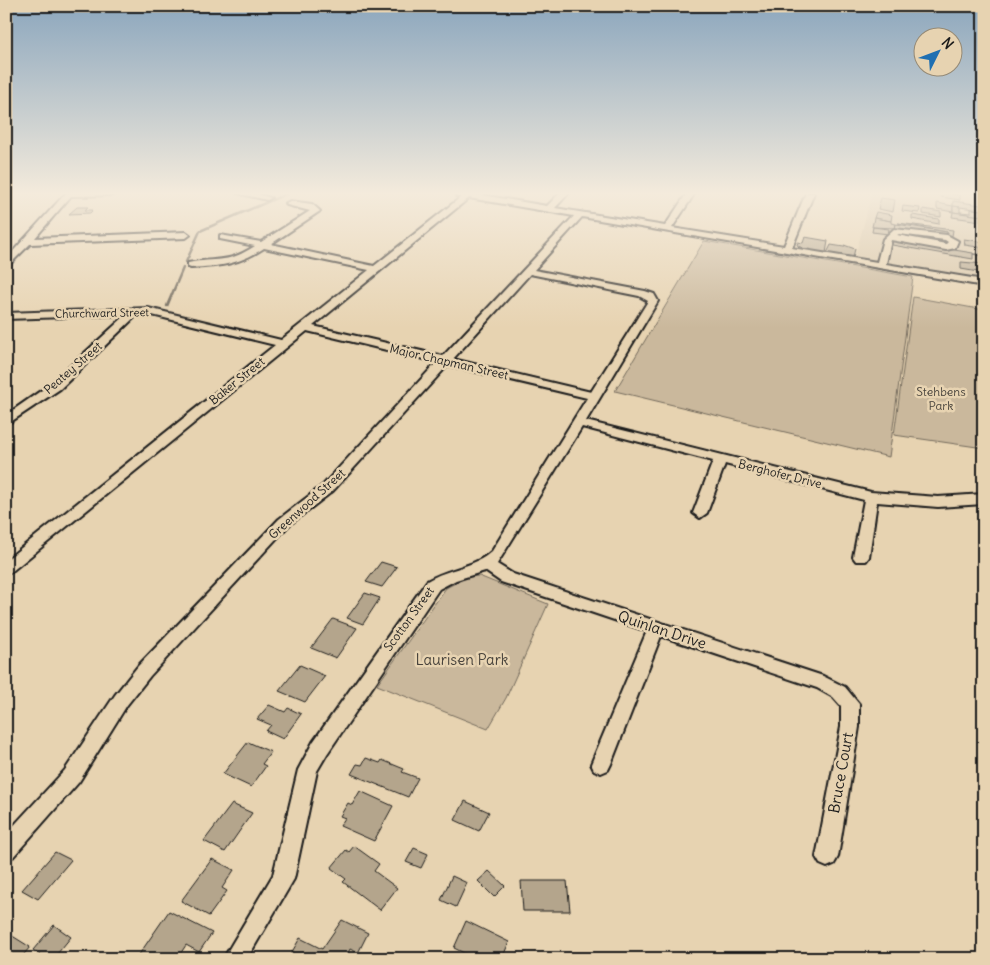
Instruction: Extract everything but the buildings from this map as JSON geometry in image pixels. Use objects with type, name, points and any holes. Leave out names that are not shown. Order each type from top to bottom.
[{"type":"street","points":[[6,265],[31,238]]},
{"type":"street","points":[[28,241],[122,238]]},
{"type":"street","points":[[228,238],[376,269]]},
{"type":"street","points":[[191,265],[239,262],[276,238]]},
{"type":"street","name":"Baker Street","points":[[6,568],[414,238]]},
{"type":"street","name":"Greenwood Street","points":[[6,850],[72,776],[121,700],[144,671],[284,522],[328,488],[558,238]]},
{"type":"street","points":[[721,238],[984,283]]},
{"type":"street","points":[[787,249],[792,238]]},
{"type":"street","points":[[881,266],[887,239],[889,238]]},
{"type":"street","points":[[897,238],[946,247],[952,246],[953,241],[938,238]]},
{"type":"street","points":[[488,565],[497,555],[580,423],[594,396],[651,304],[650,296],[528,271]]},
{"type":"street","name":"Churchward Street","points":[[6,316],[136,311],[158,313],[283,344]]},
{"type":"street","name":"Peatey Street","points":[[6,421],[56,386],[136,311]]},
{"type":"street","name":"Major Chapman Street","points":[[305,327],[594,396]]},
{"type":"street","name":"Berghofer Drive","points":[[580,423],[871,497],[930,502],[984,499]]},
{"type":"street","points":[[700,513],[720,459]]},
{"type":"street","points":[[861,557],[871,497]]},
{"type":"street","name":"Quinlan Drive","points":[[488,565],[501,576],[823,683],[839,692]]},
{"type":"street","name":"Scotton Street","points":[[234,959],[283,879],[308,770],[320,748],[429,589],[451,574],[488,565]]},
{"type":"street","points":[[601,764],[656,628]]},
{"type":"street","name":"Bruce Court","points":[[827,857],[850,727],[850,704],[839,692]]},
{"type":"shaded area","points":[[860,238],[984,238],[984,278],[855,257]]},
{"type":"green space","points":[[704,241],[913,277],[889,457],[615,391]]},
{"type":"green space","name":"Stehbens Park","points":[[913,297],[984,310],[984,448],[894,435]]},
{"type":"green space","name":"Laurisen Park","points":[[479,576],[548,604],[506,698],[488,729],[377,685],[446,588],[467,577]]},
{"type":"waterway","points":[[186,262],[197,238]]},
{"type":"waterway","points":[[167,306],[183,268]]}]
